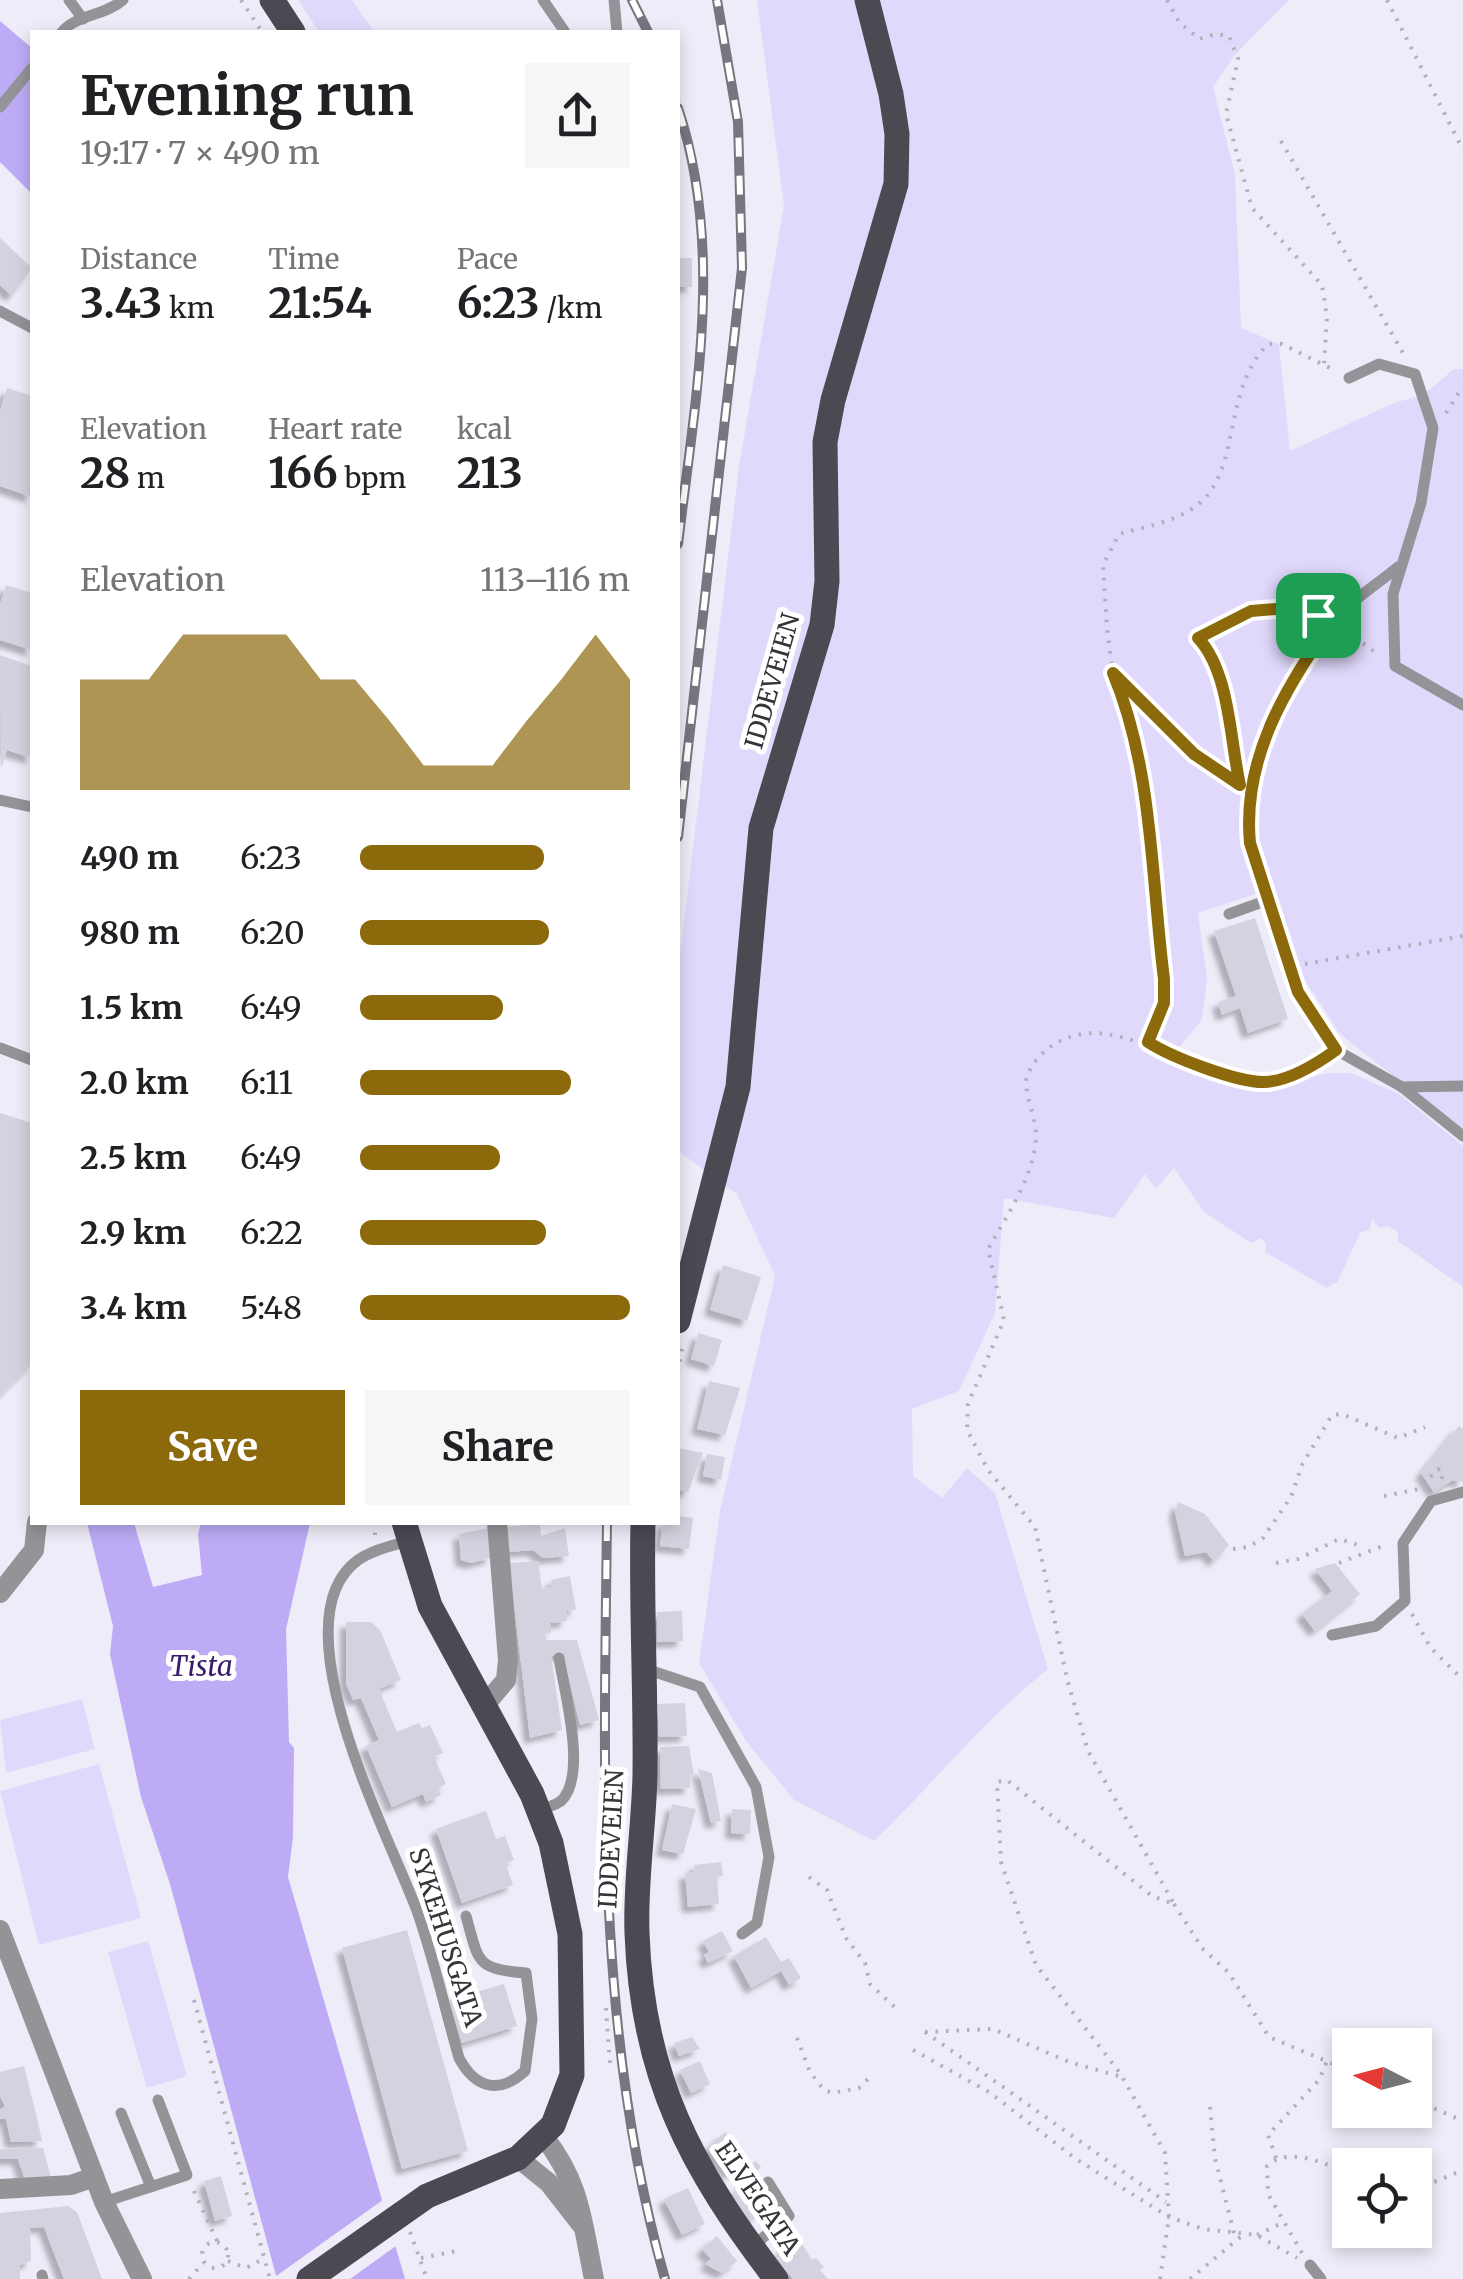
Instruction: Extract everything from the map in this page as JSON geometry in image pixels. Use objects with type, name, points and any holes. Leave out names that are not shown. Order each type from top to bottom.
[{"type":"main road","points":[[272,0],[291,30]]},
{"type":"main road","name":"IDDEVEIEN","points":[[680,1313],[738,1087],[762,828],[822,625],[827,581],[825,442],[833,400],[896,184],[891,94],[867,0]]},
{"type":"main road","name":"IDDEVEIEN","points":[[643,1525],[638,1949],[660,2076],[689,2150]]},
{"type":"main road","points":[[309,2279],[411,2216],[518,2158],[544,2137],[568,2088],[574,2029],[567,1910],[539,1811],[430,1606],[406,1532]]},
{"type":"main road","name":"ELVEGATA","points":[[689,2150],[776,2279]]},
{"type":"street","points":[[0,1593],[34,1550],[37,1525]]},
{"type":"street","points":[[484,1706],[506,1680],[508,1660],[498,1525]]},
{"type":"street","points":[[0,1930],[94,2178],[124,2250],[142,2279]]},
{"type":"street","points":[[544,2137],[572,2177],[594,2279]]},
{"type":"street","points":[[518,2158],[549,2183],[582,2226]]},
{"type":"street","points":[[0,2188],[71,2185],[94,2178]]},
{"type":"street","points":[[124,2250],[130,2279]]},
{"type":"lane","points":[[69,0],[83,19]]},
{"type":"lane","points":[[65,28],[123,0]]},
{"type":"lane","points":[[544,0],[565,30]]},
{"type":"lane","points":[[614,0],[617,30]]},
{"type":"lane","points":[[0,107],[30,70]]},
{"type":"lane","points":[[0,311],[30,327]]},
{"type":"lane","points":[[1349,378],[1379,364],[1415,374],[1433,428],[1421,502],[1398,567],[1391,638],[1395,666],[1463,705]]},
{"type":"lane","points":[[1398,567],[1332,622],[1288,683],[1273,715],[1252,785],[1247,818],[1250,843],[1268,900],[1312,1018],[1336,1050],[1402,1088],[1463,1136]]},
{"type":"lane","points":[[0,800],[30,807]]},
{"type":"lane","points":[[1229,914],[1268,900]]},
{"type":"lane","points":[[0,1048],[30,1059]]},
{"type":"lane","points":[[1204,1067],[1266,1082],[1317,1064],[1336,1050]]},
{"type":"lane","points":[[1402,1088],[1463,1086]]},
{"type":"lane","points":[[1332,1635],[1376,1626],[1405,1601],[1402,1543],[1431,1501],[1463,1492]]},
{"type":"lane","name":"SYKEHUSGATA","points":[[406,1532],[365,1556],[344,1576],[329,1627],[334,1694],[418,1913],[459,2058],[469,2077],[485,2086],[502,2086],[526,2071],[532,2047],[526,1973],[490,1970],[479,1962],[466,1916]]},
{"type":"lane","points":[[539,1811],[561,1800],[571,1784],[574,1749],[559,1658]]},
{"type":"lane","points":[[643,1668],[700,1687],[756,1787],[769,1857],[757,1922],[742,1934]]},
{"type":"lane","points":[[104,2202],[187,2175],[158,2100]]},
{"type":"lane","points":[[121,2113],[151,2187]]},
{"type":"lane","points":[[752,2247],[790,2212],[768,2182]]},
{"type":"lane","points":[[1310,2265],[1321,2279]]},
{"type":"path","points":[[242,0],[261,30]]},
{"type":"path","points":[[1167,0],[1179,22],[1200,38],[1229,36],[1238,59],[1226,114],[1252,208],[1322,286],[1327,317],[1324,364]]},
{"type":"path","points":[[1387,0],[1463,150]]},
{"type":"path","points":[[1281,141],[1415,374]]},
{"type":"path","points":[[1148,1042],[1164,1003],[1164,979],[1144,816],[1146,784],[1128,709],[1113,673],[1102,565],[1120,534],[1173,519],[1204,499],[1220,474],[1235,404],[1255,358],[1268,344],[1282,344],[1349,378]]},
{"type":"path","points":[[1433,428],[1463,386]]},
{"type":"path","points":[[1113,673],[1194,754],[1240,785],[1217,672],[1208,648],[1198,638],[1251,611],[1288,608],[1332,622],[1395,666]]},
{"type":"path","points":[[1290,966],[1463,936]]},
{"type":"path","points":[[1204,1067],[1148,1042],[1094,1033],[1062,1040],[1038,1057],[1026,1080],[1036,1138],[1016,1200],[988,1249],[1004,1320],[966,1417],[982,1462],[1035,1526],[1088,1752],[1174,1904],[1202,1948],[1229,1973],[1269,2037],[1332,2063]]},
{"type":"path","points":[[1233,1549],[1248,1548],[1262,1538],[1291,1498],[1302,1465],[1332,1415],[1342,1414],[1398,1438],[1424,1427]]},
{"type":"path","points":[[1276,1564],[1298,1559],[1339,1539],[1358,1545]]},
{"type":"path","points":[[1340,1563],[1386,1544],[1402,1543]]},
{"type":"path","points":[[1405,1601],[1430,1647],[1463,1680]]},
{"type":"path","points":[[1160,2279],[1169,2216],[1165,2153],[1122,2077],[1036,1965],[1002,1862],[997,1782],[1007,1780],[1152,1896],[1174,1904]]},
{"type":"path","points":[[809,1876],[827,1890],[846,1938],[865,1963],[866,1977],[900,2012]]},
{"type":"path","points":[[194,2000],[270,2279]]},
{"type":"path","points":[[606,2008],[610,2064]]},
{"type":"path","points":[[1122,2077],[1069,2062],[993,2029],[925,2032],[1168,2204]]},
{"type":"path","points":[[797,2038],[810,2072],[824,2090],[833,2093],[860,2088],[868,2078]]},
{"type":"path","points":[[913,2050],[989,2092],[1076,2159],[1169,2216],[1203,2229],[1257,2235],[1310,2265]]},
{"type":"path","points":[[1276,2158],[1268,2136],[1319,2080],[1327,2061]]},
{"type":"path","points":[[1432,2107],[1463,2121]]},
{"type":"path","points":[[1210,2108],[1215,2158],[1234,2234]]},
{"type":"path","points":[[1310,2265],[1268,2194],[1267,2166],[1290,2154],[1332,2167]]},
{"type":"path","points":[[1432,2183],[1463,2170]]},
{"type":"path","points":[[187,2175],[217,2242],[228,2252],[227,2261],[220,2267],[204,2262]]},
{"type":"path","points":[[411,2216],[427,2279]]},
{"type":"path","points":[[1257,2235],[1284,2222]]},
{"type":"path","points":[[1190,2279],[1244,2234]]},
{"type":"path","points":[[190,2279],[204,2262],[204,2248],[217,2242]]},
{"type":"path","points":[[422,2258],[457,2251]]},
{"type":"path","points":[[227,2261],[246,2268],[265,2258]]},
{"type":"path","points":[[246,2268],[249,2279]]},
{"type":"shaded area","points":[[298,0],[352,0],[373,30],[318,30]]},
{"type":"shaded area","points":[[757,0],[1289,0],[1235,55],[1213,87],[1235,175],[1241,328],[1279,344],[1290,451],[1396,402],[1422,396],[1454,369],[1463,369],[1463,1130],[1341,1035],[1302,976],[1271,889],[1198,913],[1207,979],[1202,1020],[1171,1057],[1268,1088],[1328,1073],[1351,1073],[1399,1094],[1463,1146],[1463,1287],[1398,1241],[1398,1232],[1388,1226],[1379,1228],[1372,1218],[1370,1229],[1360,1233],[1338,1281],[1327,1288],[1265,1252],[1266,1244],[1261,1238],[1251,1243],[1204,1212],[1174,1168],[1156,1189],[1145,1174],[1114,1218],[1004,1198],[995,1313],[959,1391],[912,1409],[913,1476],[942,1498],[967,1468],[995,1493],[1048,1669],[980,1731],[874,1841],[794,1800],[746,1741],[699,1663],[720,1511],[775,1276],[737,1194],[680,1152],[680,955],[739,466],[784,206]]},
{"type":"shaded area","points":[[82,1699],[95,1749],[6,1773],[0,1720]]},
{"type":"shaded area","points":[[99,1764],[141,1918],[39,1945],[0,1791]]},
{"type":"shaded area","points":[[148,1941],[187,2076],[147,2088],[108,1952]]},
{"type":"water","points":[[0,21],[30,46],[30,192],[0,162]]},
{"type":"water","name":"Tista","points":[[88,1525],[135,1525],[153,1587],[202,1575],[200,1525],[310,1525],[286,1629],[289,1742],[294,1748],[293,1837],[288,1877],[405,2279],[277,2279],[170,1884],[141,1797],[110,1654],[113,1626]]},
{"type":"pier","points":[[387,2197],[400,2243],[350,2279],[272,2279]]},
{"type":"building","points":[[0,238],[30,266],[30,271],[12,296],[0,285]]},
{"type":"building","points":[[680,258],[692,258],[692,287],[680,287]]},
{"type":"building","points":[[7,388],[30,395],[30,496],[0,486],[0,411]]},
{"type":"building","points":[[6,585],[30,592],[30,649],[0,640],[0,605]]},
{"type":"building","points":[[0,655],[30,665],[30,757],[7,750],[1,768]]},
{"type":"building","points":[[1255,918],[1288,1019],[1248,1033],[1240,1008],[1222,1015],[1218,1002],[1236,996],[1214,931]]},
{"type":"building","points":[[0,1113],[30,1122],[30,1366],[0,1396]]},
{"type":"building","points":[[723,1265],[761,1277],[747,1321],[710,1310]]},
{"type":"building","points":[[698,1333],[722,1340],[714,1366],[691,1359]]},
{"type":"building","points":[[709,1381],[740,1388],[725,1435],[697,1429]]},
{"type":"building","points":[[1459,1426],[1463,1429],[1463,1482],[1453,1480],[1434,1492],[1421,1473]]},
{"type":"building","points":[[680,1448],[703,1453],[688,1492],[680,1490]]},
{"type":"building","points":[[707,1454],[725,1457],[721,1480],[703,1476]]},
{"type":"building","points":[[1178,1502],[1205,1514],[1229,1545],[1214,1561],[1206,1552],[1185,1556],[1175,1512]]},
{"type":"building","points":[[680,1516],[693,1518],[689,1549],[660,1546],[663,1525],[680,1525]]},
{"type":"building","points":[[540,1525],[541,1536],[565,1528],[569,1556],[543,1558],[533,1550],[508,1552],[506,1527]]},
{"type":"building","points":[[489,1528],[491,1558],[471,1563],[461,1560],[459,1534]]},
{"type":"building","points":[[538,1561],[542,1589],[552,1587],[551,1580],[570,1576],[576,1610],[566,1611],[567,1621],[550,1623],[551,1633],[545,1634],[546,1640],[577,1640],[599,1720],[580,1725],[563,1654],[551,1656],[562,1730],[530,1738],[509,1563]]},
{"type":"building","points":[[1335,1563],[1360,1594],[1315,1631],[1302,1614],[1332,1591],[1315,1569]]},
{"type":"building","points":[[682,1611],[683,1641],[657,1642],[657,1612]]},
{"type":"building","points":[[346,1622],[371,1622],[380,1630],[401,1680],[379,1689],[397,1732],[419,1723],[422,1728],[430,1725],[443,1753],[434,1757],[446,1784],[438,1788],[441,1795],[426,1802],[423,1794],[392,1807],[366,1746],[379,1740],[361,1698],[353,1700],[346,1683]]},
{"type":"building","points":[[685,1703],[687,1736],[659,1737],[657,1704]]},
{"type":"building","points":[[689,1746],[694,1775],[690,1775],[690,1788],[661,1789],[660,1747]]},
{"type":"building","points":[[698,1769],[712,1773],[721,1821],[711,1823]]},
{"type":"building","points":[[672,1804],[696,1809],[683,1854],[662,1850]]},
{"type":"building","points":[[732,1809],[751,1810],[750,1834],[731,1833]]},
{"type":"building","points":[[486,1811],[496,1839],[505,1836],[514,1860],[505,1863],[513,1885],[462,1903],[436,1829]]},
{"type":"building","points":[[721,1862],[723,1876],[717,1877],[719,1904],[688,1907],[685,1873],[695,1872],[694,1865]]},
{"type":"building","points":[[407,1930],[468,2151],[402,2169],[342,1948]]},
{"type":"building","points":[[722,1931],[733,1951],[708,1963],[704,1955],[709,1952],[703,1941]]},
{"type":"building","points":[[766,1937],[781,1962],[789,1958],[801,1978],[789,1985],[781,1971],[751,1988],[734,1956]]},
{"type":"building","points":[[504,1984],[517,2026],[462,2043],[449,2000]]},
{"type":"building","points":[[692,2037],[700,2049],[679,2056],[674,2043]]},
{"type":"building","points":[[700,2061],[710,2084],[691,2093],[680,2070]]},
{"type":"building","points":[[24,2066],[42,2141],[11,2142],[6,2119],[0,2119],[0,2110],[5,2106],[0,2096],[0,2072]]},
{"type":"building","points":[[725,2132],[750,2165],[756,2161],[761,2167],[748,2180],[737,2168],[730,2174],[707,2148]]},
{"type":"building","points":[[43,2148],[51,2178],[25,2180],[18,2159],[0,2159],[0,2149]]},
{"type":"building","points":[[221,2176],[232,2216],[215,2221],[204,2181]]},
{"type":"building","points":[[750,2179],[768,2205],[747,2222],[729,2196]]},
{"type":"building","points":[[688,2188],[705,2224],[682,2235],[664,2199]]},
{"type":"building","points":[[68,2206],[77,2212],[102,2279],[64,2279],[44,2227],[30,2228],[31,2261],[20,2265],[20,2279],[0,2279],[0,2213]]},
{"type":"building","points":[[717,2236],[737,2261],[722,2273],[705,2264],[711,2259],[702,2249]]},
{"type":"building","points":[[797,2236],[812,2260],[816,2258],[824,2267],[820,2270],[828,2279],[793,2279],[774,2257]]},
{"type":"railway","points":[[632,0],[647,30]]},
{"type":"railway","points":[[680,819],[742,268],[738,122],[717,0]]},
{"type":"railway","points":[[680,116],[692,162],[703,270],[698,380],[680,528]]},
{"type":"railway","points":[[607,1525],[606,1808],[615,1999],[642,2187],[665,2279]]},
{"type":"route","points":[[1288,608],[1318,615],[1332,622],[1288,683],[1273,715],[1252,785],[1247,818],[1250,843],[1298,992],[1336,1050],[1317,1064],[1266,1082],[1196,1065],[1165,1054],[1148,1042],[1164,1003],[1164,979],[1144,816],[1146,784],[1128,709],[1113,673],[1194,754],[1240,785],[1217,672],[1208,648],[1198,638],[1251,611],[1288,608]]}]
